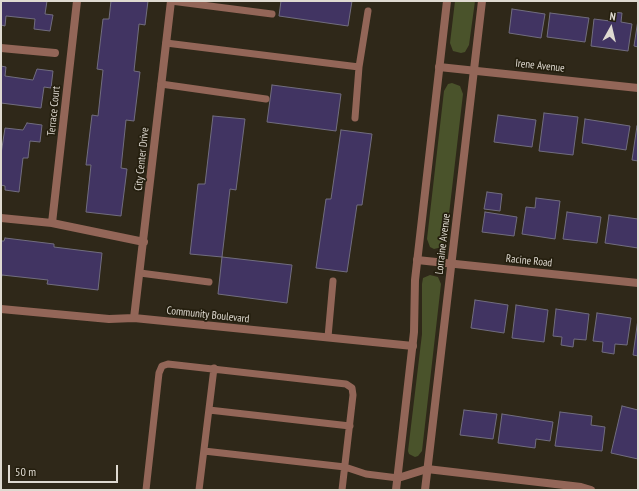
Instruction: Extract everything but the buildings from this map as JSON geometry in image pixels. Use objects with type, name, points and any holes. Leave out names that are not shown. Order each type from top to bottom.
[{"type":"street","name":"Terrace Court","points":[[52,223],[78,1]]},
{"type":"street","name":"City Center Drive","points":[[134,318],[171,1]]},
{"type":"street","points":[[396,490],[413,346],[414,292],[417,260],[447,1]]},
{"type":"street","name":"Lorraine Avenue","points":[[425,490],[482,1]]},
{"type":"street","points":[[1,48],[55,52]]},
{"type":"street","name":"Irene Avenue","points":[[439,67],[638,88]]},
{"type":"street","points":[[1,218],[52,223],[144,242]]},
{"type":"street","name":"Racine Road","points":[[417,260],[638,283]]},
{"type":"street","name":"Community Boulevard","points":[[1,309],[109,319],[134,318],[413,346]]},
{"type":"street","points":[[398,478],[427,469],[581,487],[591,490]]},
{"type":"lane","points":[[171,1],[272,14]]},
{"type":"lane","points":[[355,118],[359,67],[368,11]]},
{"type":"lane","points":[[166,43],[359,67]]},
{"type":"lane","points":[[161,84],[266,99]]},
{"type":"lane","points":[[140,274],[209,282]]},
{"type":"lane","points":[[328,337],[333,281]]},
{"type":"lane","points":[[146,490],[160,373],[162,366],[168,364],[346,384],[352,388],[353,395],[350,426],[342,490]]},
{"type":"lane","points":[[200,490],[214,368]]},
{"type":"lane","points":[[209,410],[350,426]]},
{"type":"lane","points":[[204,451],[345,467],[366,474],[398,478]]},
{"type":"green space","points":[[455,1],[475,1],[469,45],[465,52],[461,53],[453,51],[450,43]]},
{"type":"green space","points":[[452,83],[460,86],[463,94],[446,240],[442,247],[434,249],[430,247],[427,239],[444,91],[448,84]]},
{"type":"green space","points":[[430,275],[438,277],[441,284],[422,451],[415,457],[409,454],[408,451],[422,334],[422,284],[423,278]]}]
